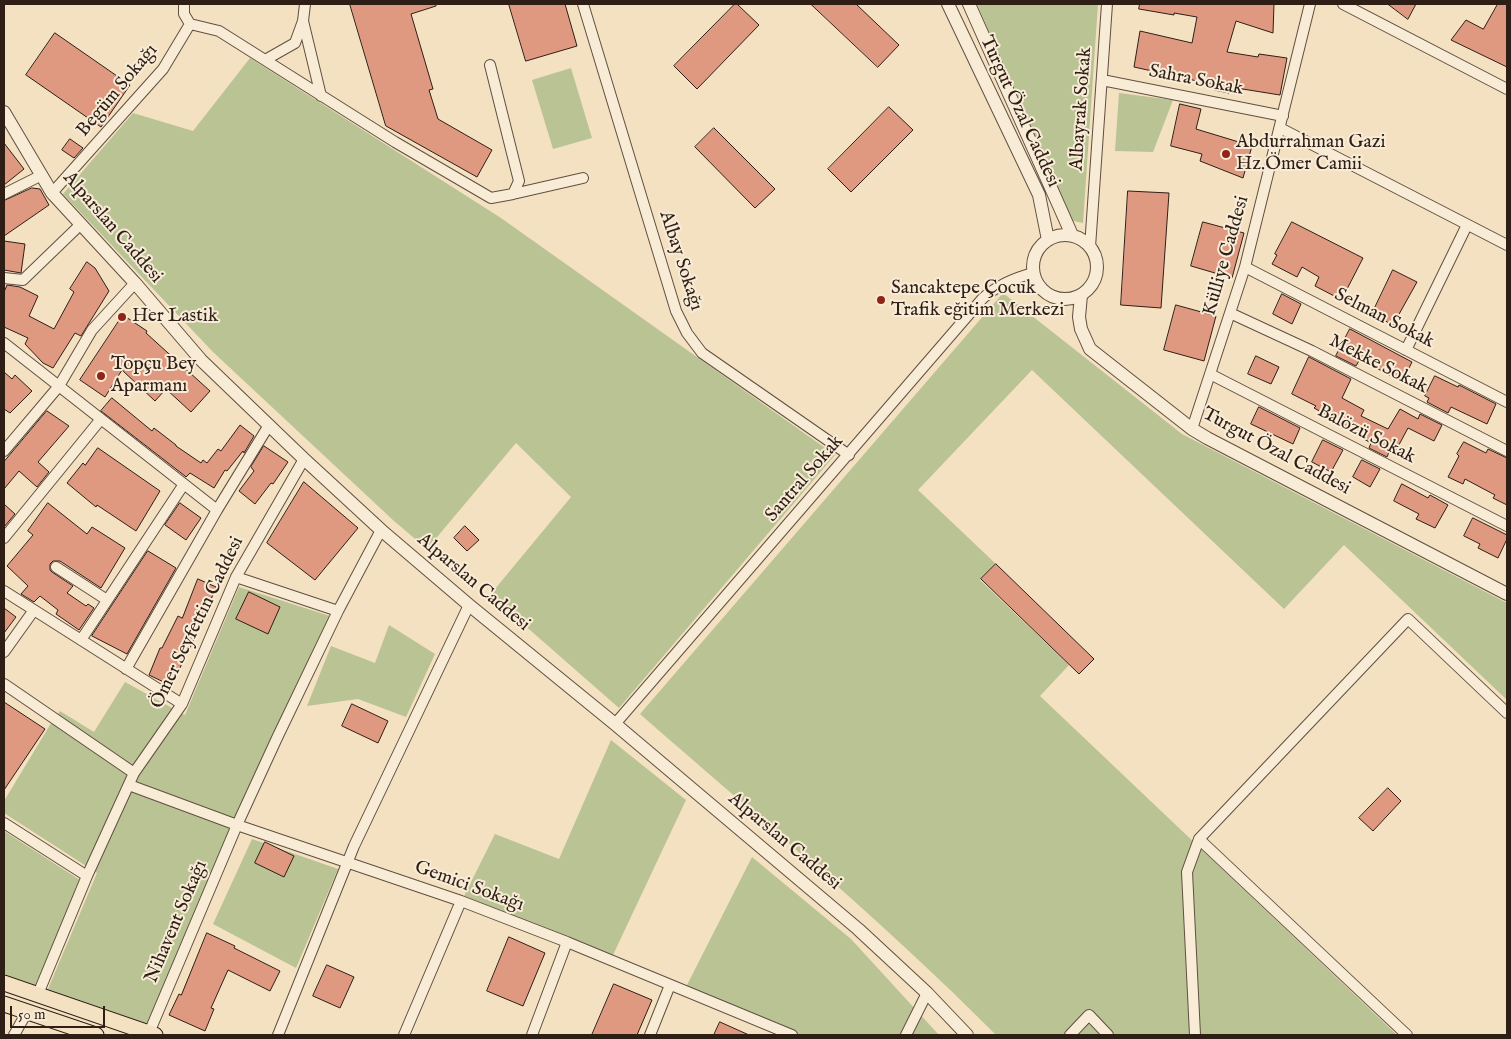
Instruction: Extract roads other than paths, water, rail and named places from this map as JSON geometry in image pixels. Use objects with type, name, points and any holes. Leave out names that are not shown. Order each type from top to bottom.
[{"type":"main road","points":[[4,983],[152,1034]]},
{"type":"main road","points":[[4,1004],[96,1035]]},
{"type":"street","points":[[184,4],[184,14],[190,24],[219,31],[395,142],[490,198],[583,178]]},
{"type":"street","points":[[265,60],[294,43],[303,21],[305,4]]},
{"type":"street","name":"Albay Sokağı","points":[[583,4],[676,311],[687,334],[702,353],[849,455]]},
{"type":"street","name":"Turgut Özal Caddesi","points":[[948,4],[1039,196],[1048,240]]},
{"type":"street","name":"Turgut Özal Caddesi","points":[[969,4],[1072,236]]},
{"type":"street","name":"Albayrak Sokak","points":[[1090,247],[1107,4]]},
{"type":"street","name":"Külliye Caddesi","points":[[1192,429],[1245,266],[1310,4]]},
{"type":"street","points":[[1343,4],[1507,88]]},
{"type":"street","points":[[303,21],[322,96]]},
{"type":"street","name":"Begüm Sokağı","points":[[52,193],[162,69],[190,24]]},
{"type":"street","points":[[490,65],[520,181],[513,194]]},
{"type":"street","name":"Sahra Sokak","points":[[1102,80],[1282,116]]},
{"type":"street","name":"Alparslan Caddesi","points":[[4,112],[52,193],[134,282],[201,360],[304,459],[381,530],[469,605],[616,724],[858,928],[927,993],[967,1035]]},
{"type":"street","points":[[1280,128],[1507,245]]},
{"type":"street","points":[[4,194],[42,175]]},
{"type":"street","points":[[4,278],[23,280],[80,225]]},
{"type":"street","points":[[1406,350],[1467,225]]},
{"type":"street","points":[[1062,235],[1072,236],[1082,240],[1090,247],[1096,262],[1095,279],[1089,288],[1080,295],[1070,299],[1059,299],[1041,289],[1034,273],[1033,260],[1037,251],[1048,240],[1062,235]]},
{"type":"street","name":"Selman Sokak","points":[[1245,266],[1507,402]]},
{"type":"street","name":"Santral Sokak","points":[[616,724],[983,298],[1006,282],[1034,273]]},
{"type":"street","points":[[4,451],[59,386],[92,330],[134,282]]},
{"type":"street","name":"Turgut Özal Caddesi","points":[[1080,295],[1079,317],[1081,328],[1090,349],[1192,429],[1507,594]]},
{"type":"street","name":"Mekke Sokak","points":[[1230,313],[1312,351],[1507,451]]},
{"type":"street","points":[[4,342],[217,510]]},
{"type":"street","name":"Balözü Sokak","points":[[1210,374],[1507,526]]},
{"type":"street","points":[[4,538],[101,419]]},
{"type":"street","points":[[126,669],[217,510],[269,425]]},
{"type":"street","name":"Ömer Seyfettin Caddesi","points":[[38,994],[87,876],[134,773],[182,704],[236,577],[304,459]]},
{"type":"street","points":[[81,640],[184,484]]},
{"type":"street","name":"Nihavent Sokağı","points":[[152,1034],[237,825],[338,612],[381,530]]},
{"type":"street","points":[[56,567],[107,600]]},
{"type":"street","points":[[236,577],[338,612]]},
{"type":"street","points":[[4,592],[182,704]]},
{"type":"street","points":[[278,1035],[347,863],[469,605]]},
{"type":"street","points":[[4,652],[34,610]]},
{"type":"street","points":[[1195,1035],[1187,872],[1199,839],[1408,619],[1507,713]]},
{"type":"street","points":[[4,684],[134,773]]},
{"type":"street","name":"Gemici Sokağı","points":[[129,785],[237,825],[460,901],[567,942],[778,1033],[792,1035]]},
{"type":"street","points":[[4,823],[87,876]]},
{"type":"street","points":[[1199,839],[1407,1035]]},
{"type":"street","points":[[404,1035],[460,901]]},
{"type":"street","points":[[532,1035],[567,942]]},
{"type":"street","points":[[650,1035],[670,985]]},
{"type":"street","points":[[906,1035],[927,993]]},
{"type":"street","points":[[14,1035],[27,1012]]},
{"type":"street","points":[[1070,1035],[1089,1015],[1108,1035]]},
{"type":"place","name":"Abdurrahman Gazi Hz.Ömer Camii","points":[[1226,154]]},
{"type":"place","name":"Sancaktepe Çocuk Trafik eğitim Merkezi","points":[[881,300]]},
{"type":"place","name":"Her Lastik","points":[[122,317]]},
{"type":"place","name":"Topçu Bey Aparmanı","points":[[101,376]]}]
